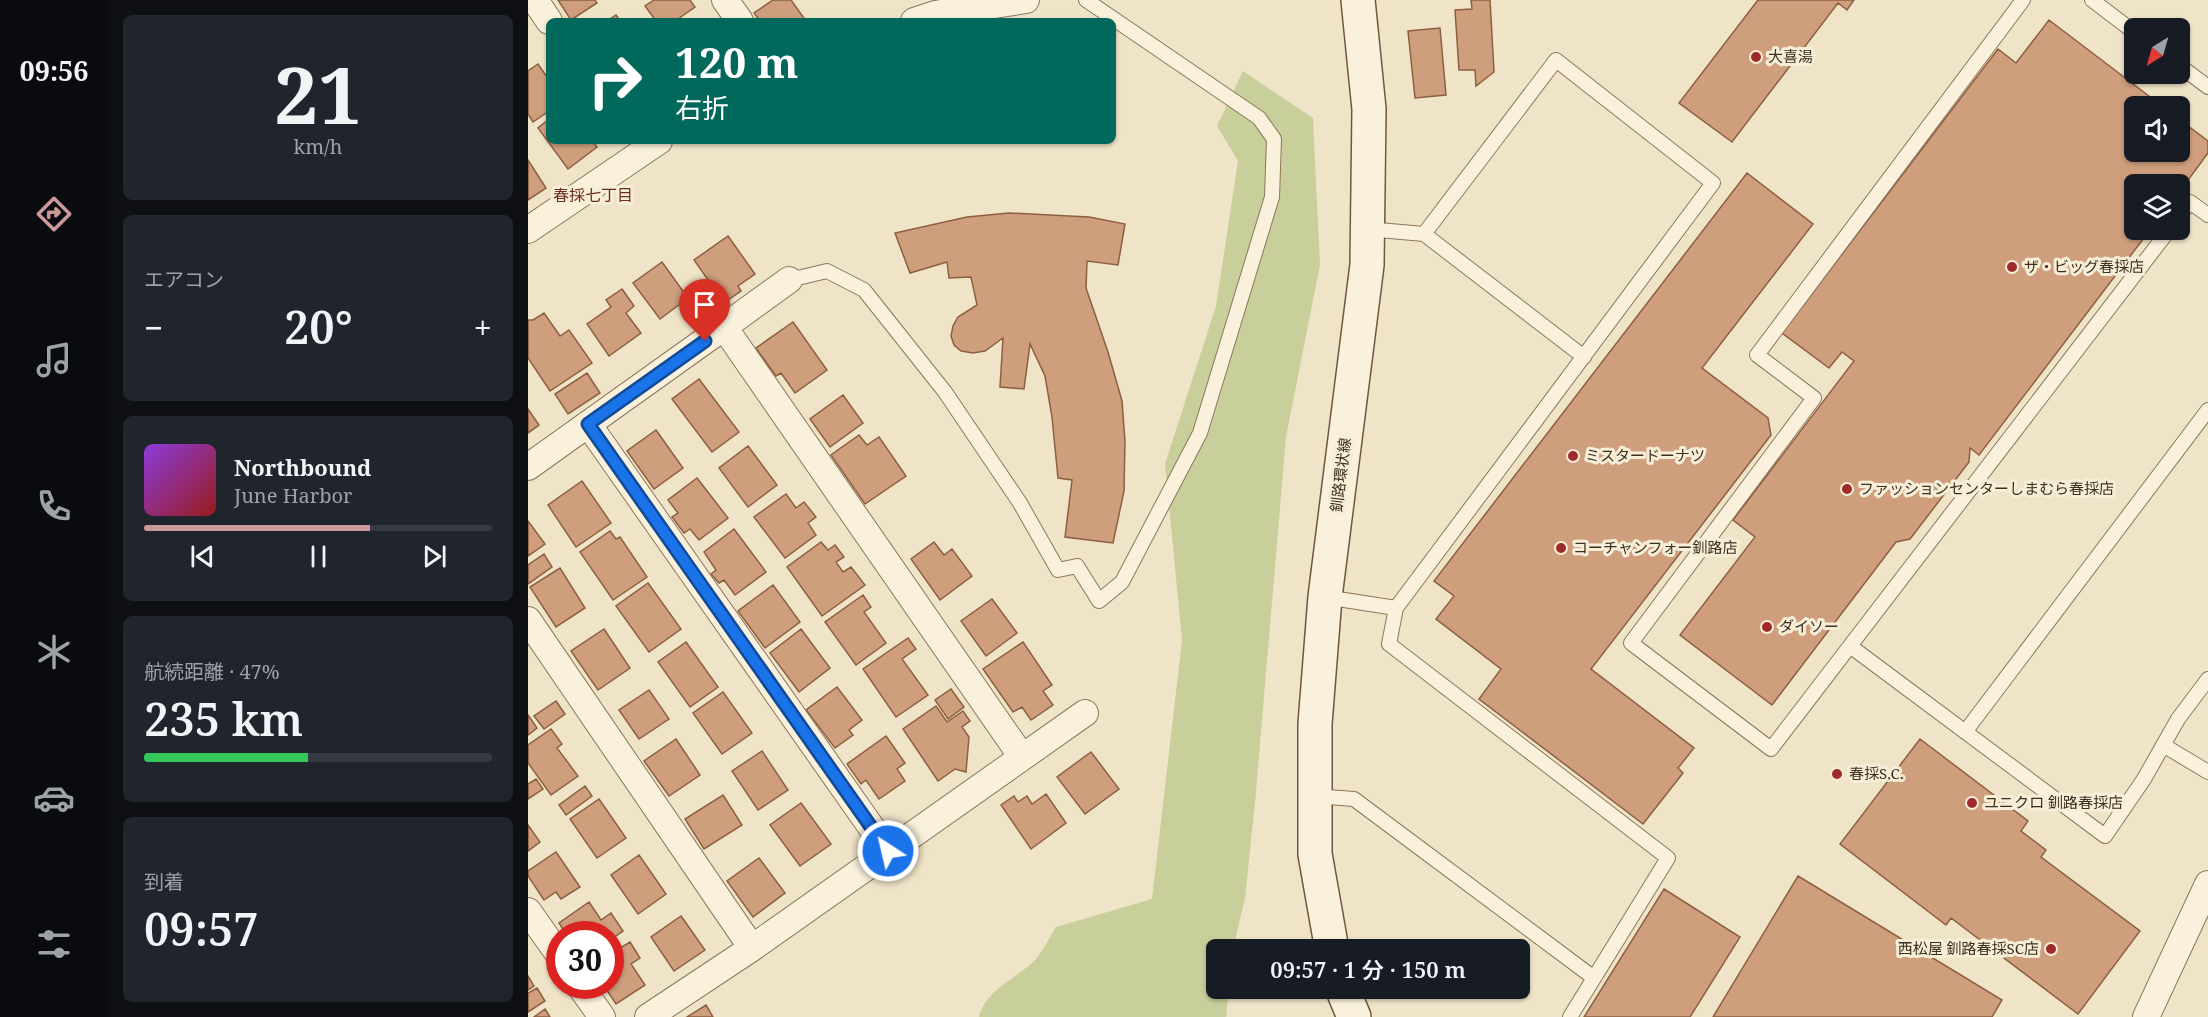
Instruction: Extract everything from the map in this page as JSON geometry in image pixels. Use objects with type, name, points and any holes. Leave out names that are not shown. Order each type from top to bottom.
[{"type":"street","points":[[535,0],[547,18]]},
{"type":"street","points":[[726,0],[738,18]]},
{"type":"street","points":[[925,12],[1026,0]]},
{"type":"street","name":"釧路環状線","points":[[1330,939],[1316,854],[1315,724],[1325,597],[1365,277],[1369,109],[1358,0]]},
{"type":"street","points":[[528,230],[643,145]]},
{"type":"street","points":[[528,467],[789,280]]},
{"type":"street","points":[[724,327],[1022,757]]},
{"type":"street","points":[[588,424],[888,851]]},
{"type":"street","points":[[528,620],[752,948]]},
{"type":"street","points":[[648,1017],[752,948],[1085,713]]},
{"type":"street","points":[[2146,1017],[2208,884]]},
{"type":"street","points":[[528,911],[546,936]]},
{"type":"street","points":[[589,999],[602,1017]]},
{"type":"street","points":[[1347,999],[1354,1017]]},
{"type":"lane","points":[[1086,0],[1112,18]]},
{"type":"lane","points":[[2023,0],[1757,355],[1814,398],[1631,643],[1771,749],[2161,240]]},
{"type":"lane","points":[[2092,0],[2124,24]]},
{"type":"lane","points":[[789,280],[827,271],[864,290],[945,392],[1020,503],[1058,570],[1077,566],[1099,601],[1122,582],[1200,433],[1272,197],[1274,138],[1259,118],[1116,20]]},
{"type":"lane","points":[[1424,234],[1556,60],[1713,183],[1396,608],[1389,644],[1668,858],[1570,1017]]},
{"type":"lane","points":[[2190,74],[2208,87]]},
{"type":"lane","points":[[2190,202],[2208,215]]},
{"type":"lane","points":[[1367,229],[1424,234],[1584,357]]},
{"type":"lane","points":[[1965,732],[2208,410]]},
{"type":"lane","points":[[1325,597],[1396,608]]},
{"type":"lane","points":[[1850,646],[2105,836],[2144,779],[2178,718],[2208,679]]},
{"type":"lane","points":[[2163,745],[2208,772]]},
{"type":"lane","points":[[1315,796],[1354,799],[1594,978]]},
{"type":"green space","points":[[1243,71],[1313,118],[1320,265],[1286,437],[1245,898],[1235,939],[1206,939],[1206,999],[1228,999],[1226,1017],[979,1017],[982,1008],[993,993],[1036,959],[1056,927],[1152,899],[1182,640],[1165,464],[1216,306],[1238,161],[1217,126]]},
{"type":"building","points":[[558,0],[595,0],[597,3],[574,18],[570,18]]},
{"type":"building","points":[[654,0],[690,0],[695,7],[679,18],[654,18],[645,6]]},
{"type":"building","points":[[773,0],[791,0],[804,18],[758,18],[754,13]]},
{"type":"building","points":[[1471,0],[1490,0],[1494,72],[1476,86],[1475,70],[1459,70],[1455,10],[1472,9]]},
{"type":"building","name":"大喜湯","points":[[1758,0],[1854,0],[1847,10],[1838,3],[1732,142],[1679,103]]},
{"type":"building","points":[[2049,20],[2124,77],[2124,84],[2133,84],[2149,96],[2124,96],[2124,162],[2190,162],[2190,128],[2208,141],[2208,153],[2190,177],[2190,174],[2124,174],[2124,240],[2142,240],[1979,455],[1970,448],[1969,462],[1910,539],[1896,542],[1772,705],[1680,635],[1755,537],[1733,520],[1854,361],[1842,352],[1829,368],[1782,333],[1998,49],[2016,63]]},
{"type":"building","points":[[1440,28],[1446,95],[1415,98],[1408,31]]},
{"type":"building","points":[[538,64],[546,76],[546,113],[533,122],[528,114],[528,71]]},
{"type":"building","points":[[546,121],[546,139],[538,128]]},
{"type":"building","points":[[550,144],[595,144],[597,147],[568,169]]},
{"type":"building","points":[[528,160],[546,188],[528,200]]},
{"type":"building","points":[[1747,173],[1813,224],[1702,368],[1768,418],[1771,435],[1591,669],[1694,748],[1678,768],[1683,773],[1643,824],[1479,699],[1501,669],[1436,619],[1454,596],[1434,581]]},
{"type":"building","points":[[1009,213],[1089,217],[1125,224],[1118,265],[1087,261],[1086,288],[1122,401],[1125,441],[1124,491],[1113,543],[1065,537],[1072,480],[1058,478],[1045,376],[1030,344],[1024,389],[1000,387],[1003,338],[985,351],[973,353],[961,351],[954,345],[951,336],[958,317],[977,305],[971,277],[949,278],[947,262],[910,273],[895,233],[967,217]]},
{"type":"building","points":[[728,236],[755,274],[738,286],[741,291],[728,300],[724,294],[720,297],[694,260]]},
{"type":"building","points":[[662,262],[688,298],[660,319],[633,283]]},
{"type":"building","points":[[622,289],[634,306],[626,313],[641,333],[609,356],[587,324],[611,307],[606,300]]},
{"type":"building","points":[[544,313],[560,336],[569,330],[592,363],[550,391],[528,358],[528,320],[533,320]]},
{"type":"building","points":[[793,322],[827,370],[795,393],[781,373],[776,376],[756,348]]},
{"type":"building","points":[[587,373],[600,393],[568,414],[555,394]]},
{"type":"building","points":[[699,379],[739,432],[712,452],[672,399]]},
{"type":"building","points":[[843,395],[863,423],[830,447],[810,419]]},
{"type":"building","points":[[528,409],[539,425],[528,433]]},
{"type":"building","points":[[656,430],[683,468],[654,489],[627,451]]},
{"type":"building","points":[[859,435],[867,445],[879,437],[906,476],[865,504],[831,455]]},
{"type":"building","points":[[748,446],[777,485],[748,507],[719,468]]},
{"type":"building","points":[[697,478],[728,518],[699,540],[690,529],[684,533],[672,517],[678,513],[668,500]]},
{"type":"building","points":[[582,481],[611,523],[576,547],[548,505]]},
{"type":"building","points":[[786,494],[796,508],[804,502],[816,517],[808,523],[816,535],[785,558],[754,517]]},
{"type":"building","points":[[528,521],[545,544],[528,556]]},
{"type":"building","points":[[734,529],[766,572],[735,595],[724,580],[719,583],[711,574],[716,570],[704,552]]},
{"type":"building","points":[[610,531],[616,539],[620,537],[647,577],[613,600],[580,552]]},
{"type":"building","points":[[821,542],[828,550],[835,545],[844,557],[836,562],[843,572],[851,567],[865,585],[822,616],[787,567]]},
{"type":"building","points":[[934,542],[944,555],[952,549],[972,576],[940,600],[911,559]]},
{"type":"building","points":[[544,554],[552,567],[528,584],[528,565]]},
{"type":"building","points":[[560,568],[585,608],[556,627],[530,587]]},
{"type":"building","points":[[648,583],[681,629],[649,652],[616,606]]},
{"type":"building","points":[[773,585],[800,622],[765,648],[738,611]]},
{"type":"building","points":[[863,595],[871,607],[864,612],[886,643],[856,665],[825,622]]},
{"type":"building","points":[[992,599],[1017,633],[986,656],[961,621]]},
{"type":"building","points":[[604,629],[630,668],[598,690],[571,651]]},
{"type":"building","points":[[801,629],[830,668],[799,692],[770,653]]},
{"type":"building","points":[[908,638],[916,649],[902,659],[928,695],[896,717],[863,669]]},
{"type":"building","points":[[686,642],[718,687],[690,707],[658,662]]},
{"type":"building","points":[[1023,642],[1052,685],[1043,691],[1053,705],[1031,720],[1022,707],[1013,712],[983,669]]},
{"type":"building","points":[[837,687],[862,720],[849,730],[853,735],[835,748],[806,710]]},
{"type":"building","points":[[951,689],[964,707],[948,719],[935,700]]},
{"type":"building","points":[[649,690],[669,719],[639,739],[619,710]]},
{"type":"building","points":[[723,692],[752,733],[722,754],[693,713]]},
{"type":"building","points":[[556,701],[565,714],[544,729],[534,716]]},
{"type":"building","points":[[936,706],[947,722],[963,711],[970,721],[962,727],[969,737],[966,772],[955,769],[938,781],[903,729]]},
{"type":"building","points":[[528,715],[537,728],[528,735]]},
{"type":"building","points":[[551,729],[562,744],[557,748],[578,776],[551,795],[528,763],[528,745]]},
{"type":"building","points":[[886,736],[905,763],[897,769],[905,781],[879,799],[866,780],[861,784],[847,764]]},
{"type":"building","points":[[676,739],[700,775],[669,796],[644,761]]},
{"type":"building","points":[[1920,739],[2028,821],[2021,831],[2046,850],[2041,857],[2140,931],[2078,1014],[1951,918],[1946,925],[1840,844]]},
{"type":"building","points":[[762,751],[788,790],[758,810],[732,771]]},
{"type":"building","points":[[1091,752],[1119,789],[1085,814],[1057,777]]},
{"type":"building","points":[[536,779],[543,789],[528,799],[528,784]]},
{"type":"building","points":[[585,786],[592,796],[566,815],[559,805]]},
{"type":"building","points":[[1046,794],[1066,823],[1031,849],[1001,805],[1014,796],[1018,802],[1027,796],[1032,804]]},
{"type":"building","points":[[723,795],[742,825],[704,849],[685,819]]},
{"type":"building","points":[[599,799],[626,838],[597,858],[570,819]]},
{"type":"building","points":[[801,803],[831,844],[800,866],[770,825]]},
{"type":"building","points":[[528,825],[540,842],[528,851]]},
{"type":"building","points":[[556,852],[580,887],[561,899],[556,892],[544,900],[528,876],[528,871]]},
{"type":"building","points":[[639,855],[666,894],[638,914],[611,875]]},
{"type":"building","points":[[759,858],[785,893],[753,917],[727,881]]},
{"type":"building","points":[[1798,876],[2002,1000],[1992,1017],[1713,1017]]},
{"type":"building","points":[[1664,889],[1740,937],[1690,1017],[1584,1017]]},
{"type":"building","points":[[589,902],[601,920],[611,913],[616,921],[562,921]]},
{"type":"building","points":[[681,916],[705,950],[674,971],[651,937]]},
{"type":"building","points":[[630,942],[640,958],[631,964],[645,985],[624,999],[624,946]]},
{"type":"building","points":[[528,976],[534,986],[528,990]]},
{"type":"building","points":[[537,988],[545,1001],[528,1012],[528,993]]},
{"type":"building","points":[[613,999],[624,999],[616,1004]]},
{"type":"building","points":[[706,1005],[713,1017],[687,1017]]},
{"type":"building","points":[[545,1009],[550,1017],[534,1017]]},
{"type":"place","name":"大喜湯","points":[[1756,57]]},
{"type":"place","name":"ザ・ビッグ春採店","points":[[2012,267]]},
{"type":"place","name":"ミスタードーナツ","points":[[1573,456]]},
{"type":"place","name":"ファッションセンターしまむら春採店","points":[[1847,489]]},
{"type":"place","name":"コーチャンフォー釧路店","points":[[1561,548]]},
{"type":"place","name":"ダイソー","points":[[1767,627]]},
{"type":"place","name":"春採S.C.","points":[[1837,774]]},
{"type":"place","name":"ユニクロ 釧路春採店","points":[[1972,803]]},
{"type":"place","name":"西松屋 釧路春採SC店","points":[[2051,949]]},
{"type":"district","name":"春採七丁目","points":[[593,195]]},
{"type":"route","points":[[705,341],[588,424],[888,851]]}]
